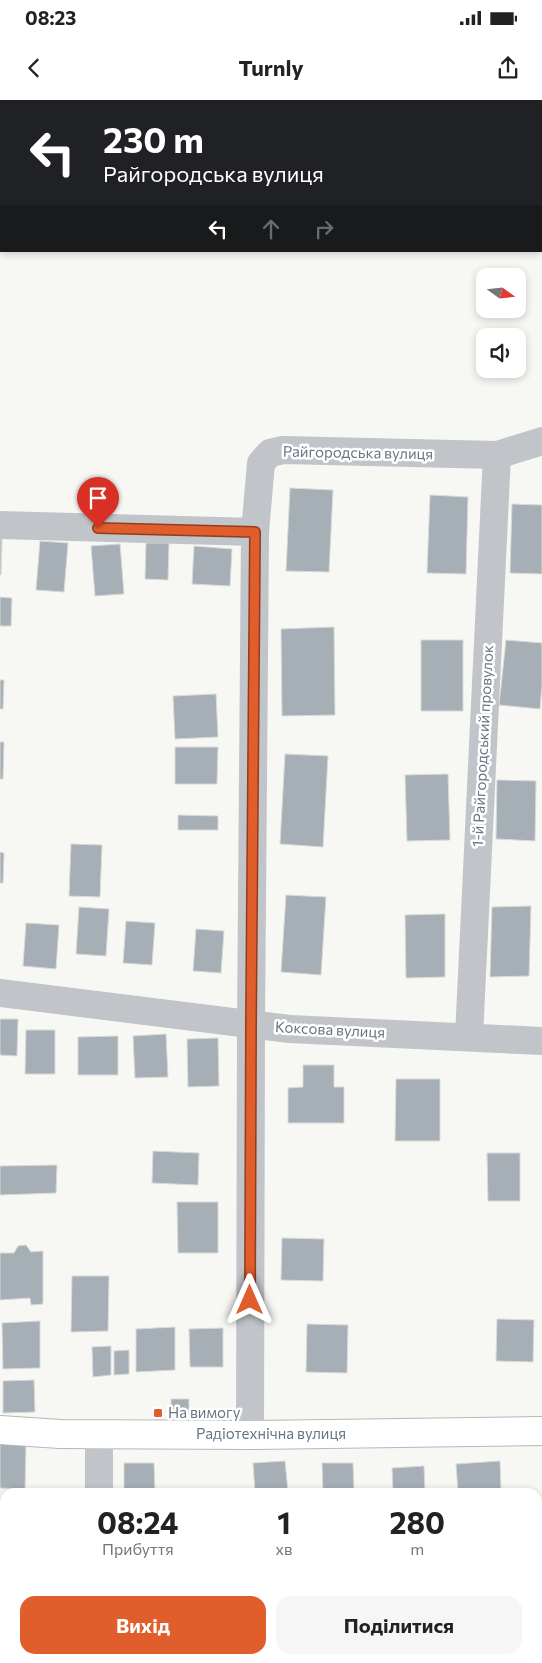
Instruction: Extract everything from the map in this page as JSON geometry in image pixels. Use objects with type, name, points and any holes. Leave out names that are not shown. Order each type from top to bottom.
[{"type":"main road","name":"Радіотехнічна вулиця","points":[[0,1430],[60,1434],[250,1435],[542,1432]]},
{"type":"street","name":"Райгородська вулиця","points":[[250,1435],[255,532],[261,463],[270,453],[283,450],[497,455],[542,441]]},
{"type":"street","name":"1-й Райгородський провулок","points":[[469,1037],[497,455]]},
{"type":"street","points":[[0,525],[255,532]]},
{"type":"street","name":"Коксова вулиця","points":[[0,993],[290,1029],[542,1040]]},
{"type":"street","points":[[99,1434],[99,1488]]},
{"type":"building","points":[[290,488],[333,490],[329,572],[286,571]]},
{"type":"building","points":[[430,495],[468,497],[466,574],[427,573]]},
{"type":"building","points":[[512,504],[542,505],[542,574],[510,573]]},
{"type":"building","points":[[0,539],[2,539],[1,575],[0,575]]},
{"type":"building","points":[[40,541],[68,543],[64,592],[36,590]]},
{"type":"building","points":[[146,543],[169,543],[168,580],[145,579]]},
{"type":"building","points":[[120,544],[124,594],[95,596],[91,546]]},
{"type":"building","points":[[194,546],[232,549],[230,586],[192,584]]},
{"type":"building","points":[[0,597],[12,598],[11,626],[0,626]]},
{"type":"building","points":[[334,627],[335,715],[282,716],[281,629]]},
{"type":"building","points":[[421,640],[463,640],[463,711],[421,711]]},
{"type":"building","points":[[506,640],[542,643],[540,709],[499,705]]},
{"type":"building","points":[[0,680],[4,680],[3,709],[0,709]]},
{"type":"building","points":[[216,694],[218,737],[175,739],[173,696]]},
{"type":"building","points":[[0,742],[4,742],[3,779],[0,779]]},
{"type":"building","points":[[175,747],[218,747],[217,784],[175,784]]},
{"type":"building","points":[[285,754],[328,756],[323,847],[280,844]]},
{"type":"building","points":[[448,774],[450,840],[407,841],[405,775]]},
{"type":"building","points":[[497,780],[536,781],[535,841],[496,839]]},
{"type":"building","points":[[178,815],[218,816],[218,830],[178,830]]},
{"type":"building","points":[[71,844],[102,845],[100,897],[69,896]]},
{"type":"building","points":[[0,852],[4,853],[3,883],[0,883]]},
{"type":"building","points":[[286,895],[326,897],[321,975],[281,972]]},
{"type":"building","points":[[531,906],[529,976],[490,977],[492,907]]},
{"type":"building","points":[[79,907],[109,909],[106,956],[76,954]]},
{"type":"building","points":[[445,914],[445,977],[406,978],[405,915]]},
{"type":"building","points":[[126,921],[155,923],[152,965],[123,963]]},
{"type":"building","points":[[26,923],[59,925],[56,969],[23,966]]},
{"type":"building","points":[[196,929],[224,931],[221,973],[193,971]]},
{"type":"building","points":[[0,1019],[18,1019],[17,1056],[0,1055]]},
{"type":"building","points":[[26,1030],[55,1030],[55,1074],[25,1074]]},
{"type":"building","points":[[166,1034],[168,1077],[135,1078],[133,1036]]},
{"type":"building","points":[[118,1036],[118,1075],[78,1075],[78,1037]]},
{"type":"building","points":[[218,1038],[219,1086],[188,1087],[187,1039]]},
{"type":"building","points":[[303,1065],[334,1065],[334,1087],[344,1087],[344,1123],[288,1123],[288,1088],[303,1087]]},
{"type":"building","points":[[396,1079],[440,1079],[440,1141],[395,1141]]},
{"type":"building","points":[[153,1151],[199,1153],[198,1185],[152,1183]]},
{"type":"building","points":[[487,1153],[520,1153],[520,1201],[488,1201]]},
{"type":"building","points":[[57,1165],[56,1193],[0,1195],[0,1166]]},
{"type":"building","points":[[177,1202],[218,1202],[218,1253],[178,1253]]},
{"type":"building","points":[[282,1238],[324,1239],[323,1281],[281,1280]]},
{"type":"building","points":[[26,1245],[31,1252],[43,1251],[43,1304],[31,1305],[30,1298],[0,1300],[0,1253],[14,1253],[18,1246]]},
{"type":"building","points":[[72,1276],[109,1276],[108,1331],[71,1332]]},
{"type":"building","points":[[497,1319],[534,1320],[533,1362],[496,1361]]},
{"type":"building","points":[[40,1321],[40,1368],[3,1369],[2,1323]]},
{"type":"building","points":[[307,1324],[348,1325],[347,1373],[306,1372]]},
{"type":"building","points":[[175,1327],[175,1370],[136,1372],[136,1329]]},
{"type":"building","points":[[223,1328],[223,1367],[190,1367],[189,1329]]},
{"type":"building","points":[[111,1346],[111,1375],[93,1377],[92,1347]]},
{"type":"building","points":[[129,1350],[129,1374],[114,1375],[114,1351]]},
{"type":"building","points":[[34,1380],[35,1412],[3,1413],[3,1381]]},
{"type":"building","points":[[171,1399],[189,1399],[189,1415],[171,1416]]},
{"type":"building","points":[[0,1442],[26,1443],[25,1488],[0,1488]]},
{"type":"building","points":[[285,1461],[288,1488],[255,1488],[253,1463]]},
{"type":"building","points":[[500,1461],[501,1488],[458,1488],[456,1464]]},
{"type":"building","points":[[124,1463],[154,1463],[155,1488],[124,1488]]},
{"type":"building","points":[[322,1463],[353,1463],[354,1488],[323,1488]]},
{"type":"building","points":[[424,1466],[425,1488],[393,1488],[392,1468]]},
{"type":"place","name":"На вимогу","points":[[158,1413]]},
{"type":"route","points":[[98,528],[255,532],[250,1300]]}]
